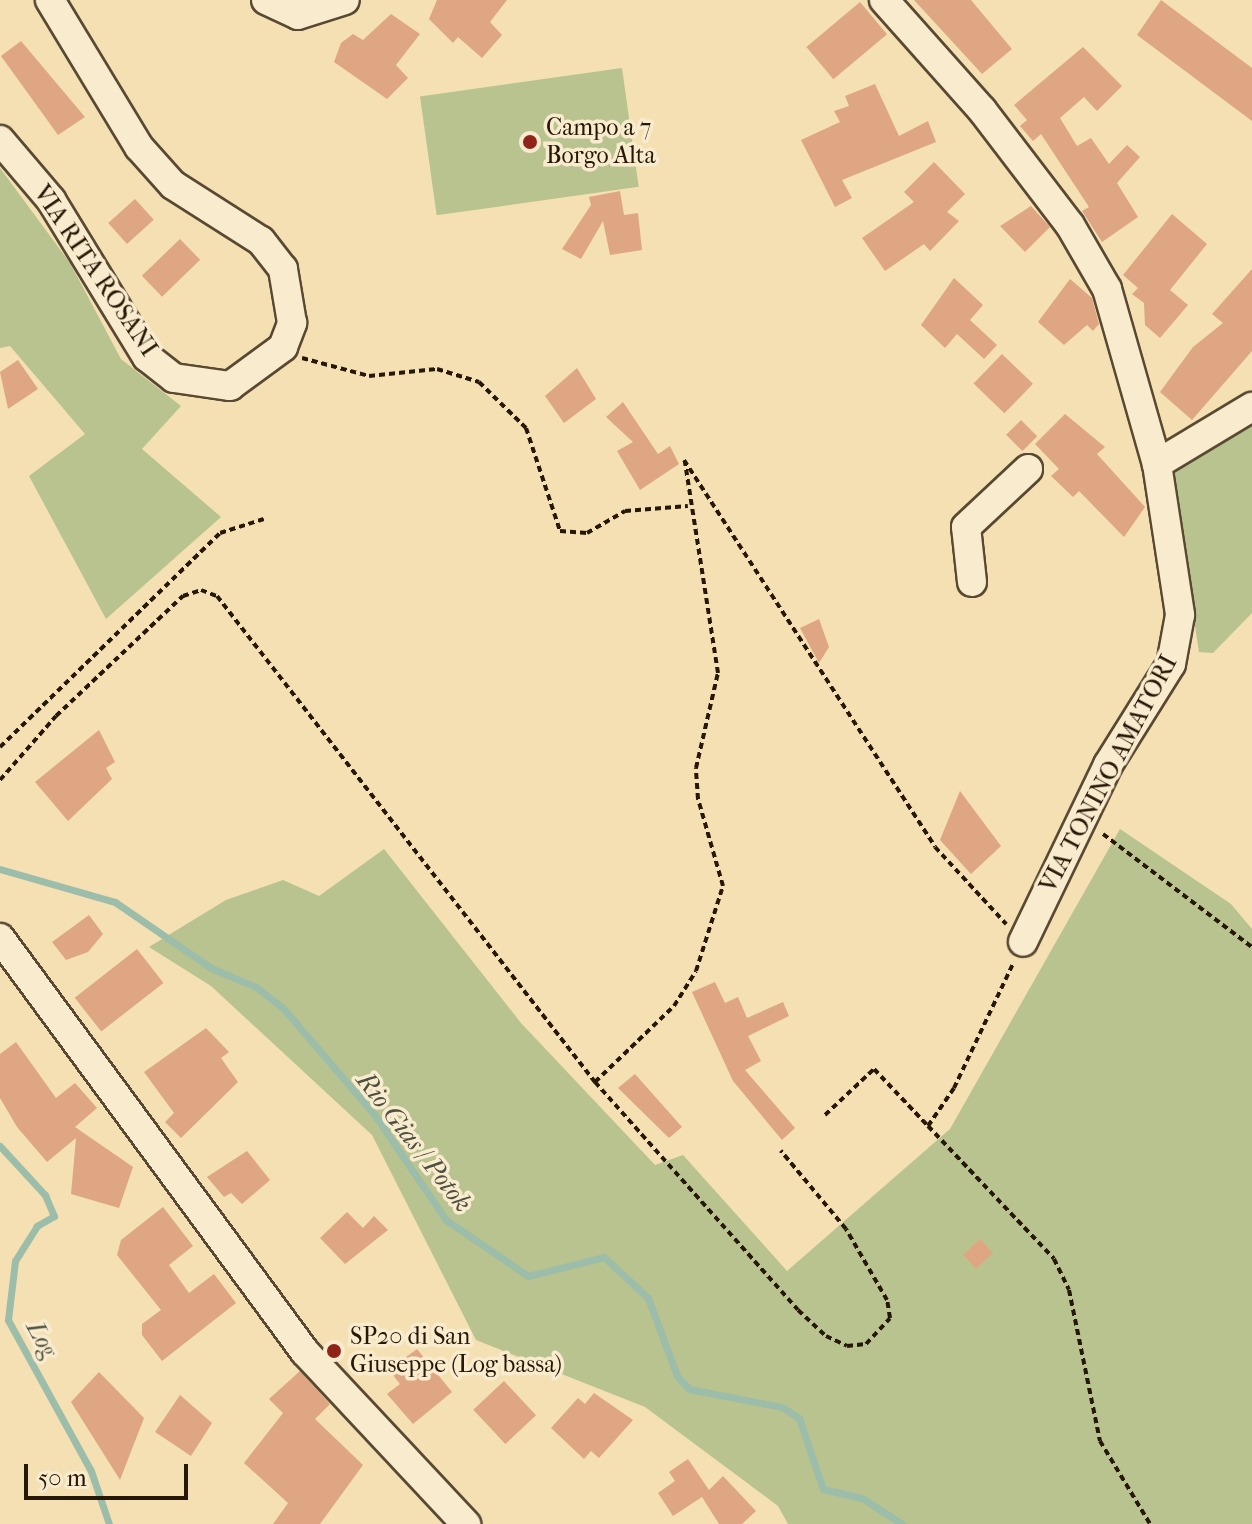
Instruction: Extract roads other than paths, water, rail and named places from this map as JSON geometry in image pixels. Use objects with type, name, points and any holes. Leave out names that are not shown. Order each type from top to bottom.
[{"type":"street","name":"VIA RITA ROSANI","points":[[0,140],[51,200],[147,357],[174,378],[230,386],[283,347],[292,323],[283,269],[261,241],[173,185],[139,147],[50,0]]},
{"type":"street","points":[[271,5],[298,15],[345,0]]},
{"type":"street","name":"VIA TONINO AMATORI","points":[[884,0],[1070,225],[1107,289],[1157,464],[1179,635],[1171,664],[1082,817],[1023,942]]},
{"type":"street","points":[[1157,464],[1252,407]]},
{"type":"street","points":[[972,582],[966,527],[1028,469]]},
{"type":"street","points":[[0,938],[305,1352],[466,1524]]},
{"type":"waterway","name":"Rio Gias / Potok","points":[[0,869],[115,902],[211,968],[256,987],[283,1008],[374,1114],[446,1220],[528,1276],[604,1257],[648,1298],[677,1376],[689,1389],[782,1407],[799,1418],[823,1489],[862,1498],[902,1524]]},
{"type":"waterway","name":"Log","points":[[0,1146],[45,1195],[54,1216],[37,1226],[15,1261],[8,1320],[91,1471],[109,1524]]},
{"type":"place","name":"Campo a 7 Borgo Alta","points":[[530,142]]},
{"type":"place","name":"SP20 di San Giuseppe (Log bassa)","points":[[334,1351]]}]
